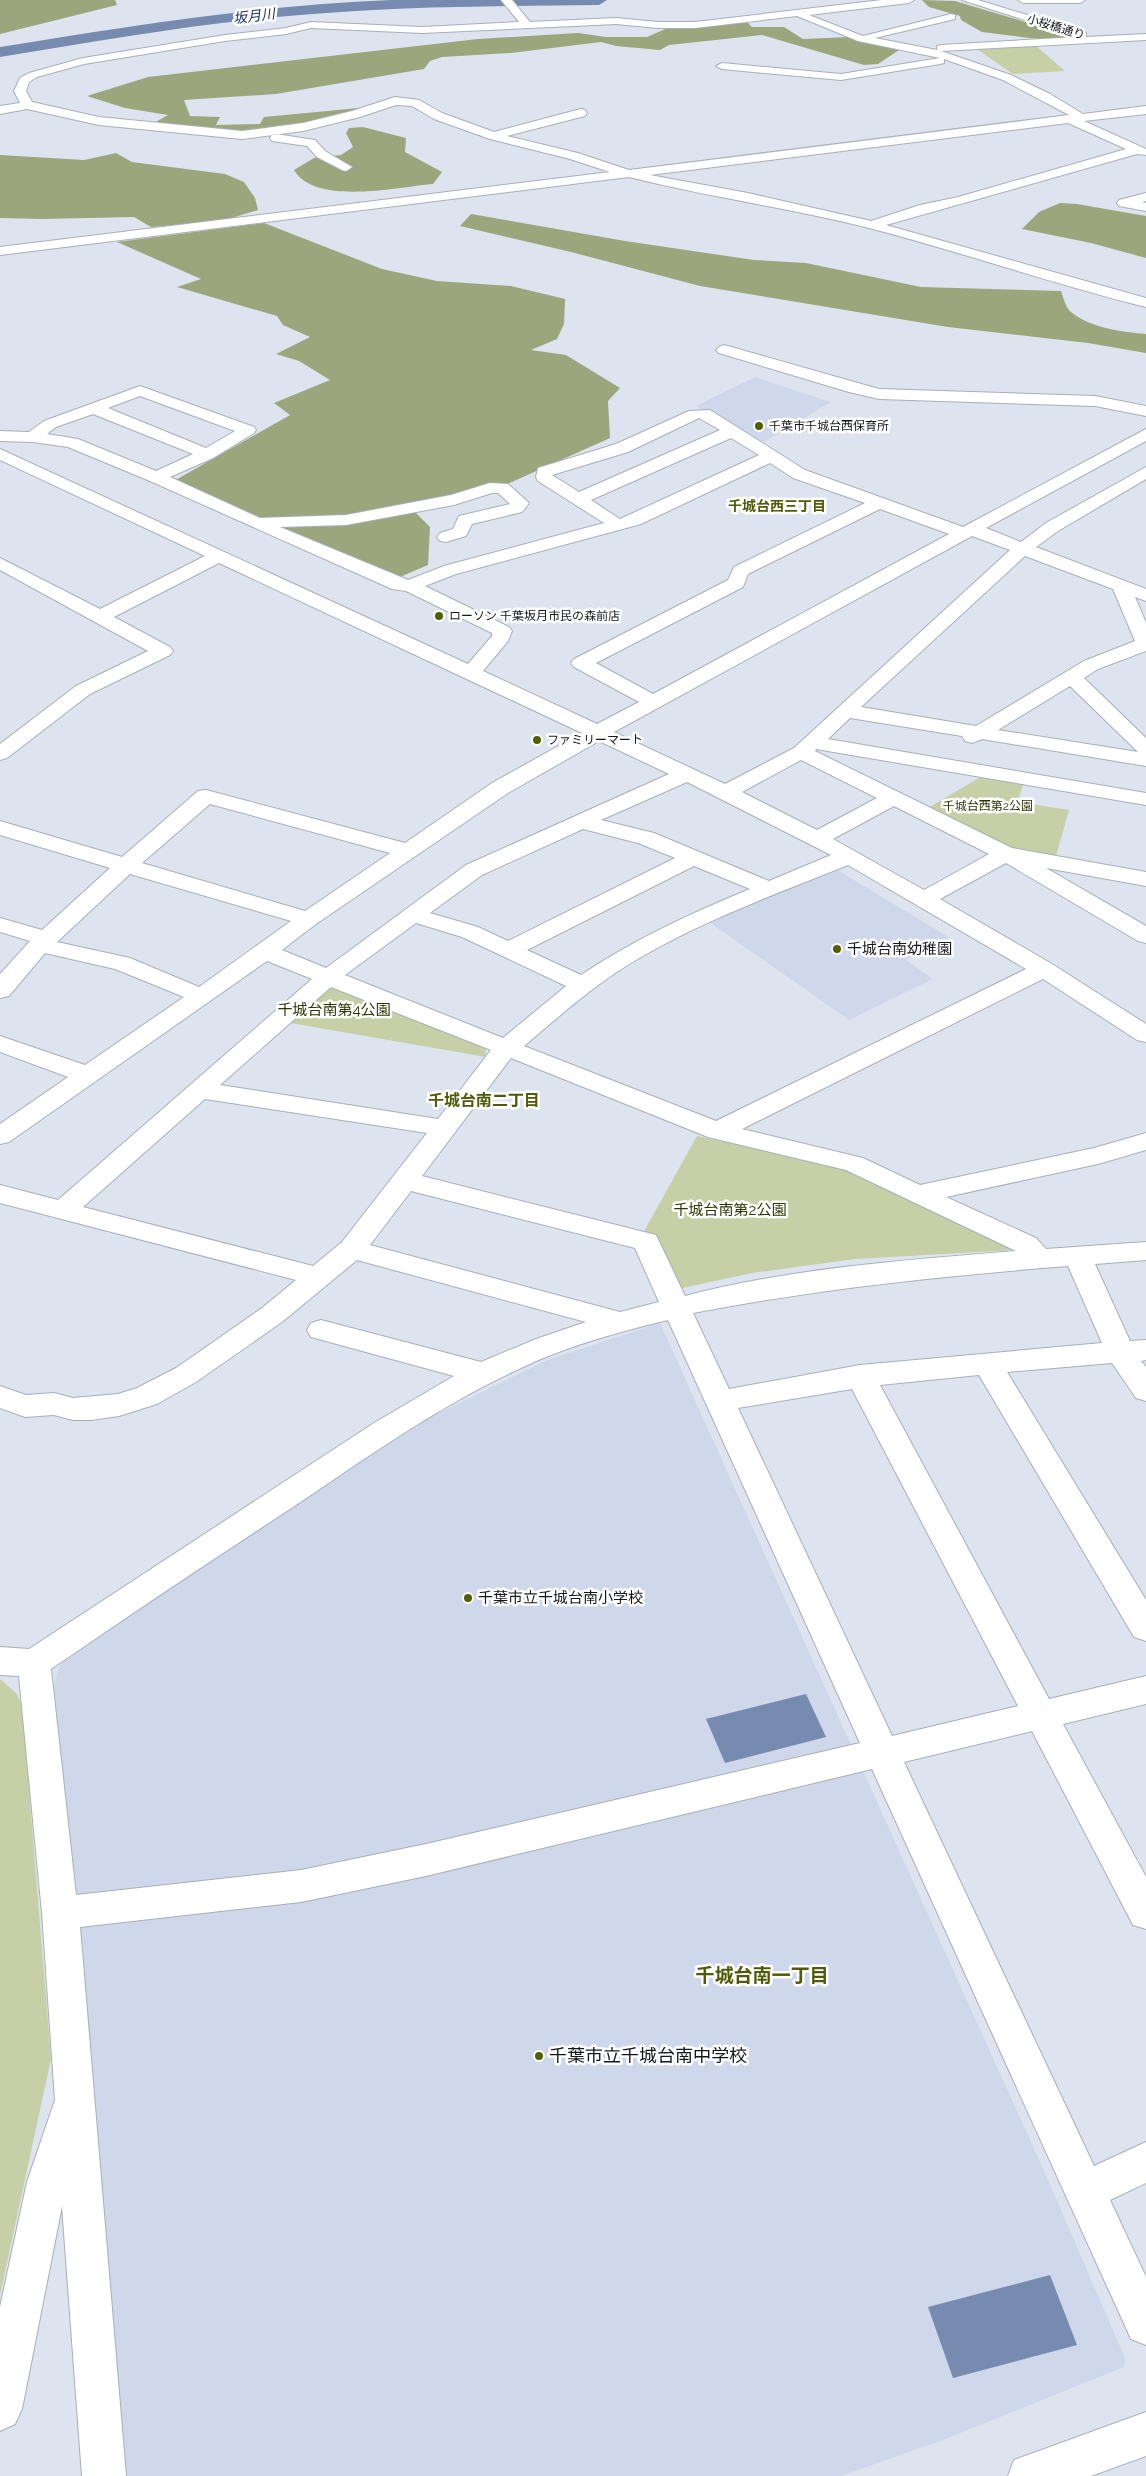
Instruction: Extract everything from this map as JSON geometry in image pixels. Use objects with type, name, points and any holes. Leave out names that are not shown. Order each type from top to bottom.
[{"type":"street","points":[[27,105],[20,91],[24,80],[57,67],[110,56],[286,31],[311,25],[422,30],[616,21],[658,25],[695,25],[798,15],[909,0]]},
{"type":"street","name":"小桜橋通り","points":[[967,0],[1127,49]]},
{"type":"street","points":[[1023,0],[1080,0]]},
{"type":"street","points":[[508,2],[528,26]]},
{"type":"street","points":[[798,15],[841,32],[864,38],[925,51],[950,53]]},
{"type":"street","points":[[864,38],[951,17]]},
{"type":"street","points":[[895,30],[1032,90],[1075,118],[1142,151]]},
{"type":"street","points":[[722,66],[842,77],[950,53],[1146,37]]},
{"type":"street","points":[[255,134],[303,127],[356,114],[395,101],[416,103],[438,116],[494,136],[574,156],[626,173],[676,185],[748,197],[872,225],[1146,303]]},
{"type":"street","points":[[0,110],[27,105],[99,120],[202,132],[255,134],[311,142],[321,154],[346,168]]},
{"type":"street","points":[[0,251],[1146,110]]},
{"type":"street","points":[[494,136],[581,113]]},
{"type":"street","points":[[872,225],[925,208],[1142,151]]},
{"type":"street","points":[[1146,197],[1124,203],[1146,207]]},
{"type":"street","points":[[724,350],[855,389],[880,394],[1094,401],[1146,410]]},
{"type":"street","points":[[33,437],[50,424],[140,391],[248,430],[207,454],[156,477]]},
{"type":"street","points":[[93,408],[207,454]]},
{"type":"street","points":[[617,524],[544,477],[544,472],[622,448],[695,414],[704,413],[799,474],[879,503],[1022,548],[1146,595]]},
{"type":"street","points":[[578,499],[732,431]]},
{"type":"street","points":[[0,1136],[265,952],[308,919],[500,788],[653,702],[1146,434]]},
{"type":"street","points":[[0,436],[33,437],[72,443],[156,477],[373,574],[399,585],[410,586],[502,631],[501,637],[471,674]]},
{"type":"street","points":[[0,454],[726,792],[849,856],[924,899],[1044,969],[1145,1033]]},
{"type":"street","points":[[410,586],[450,570],[635,520],[771,456]]},
{"type":"street","points":[[726,792],[806,747],[1022,548],[1052,527],[1146,472]]},
{"type":"street","points":[[257,522],[346,520],[454,500],[490,488],[502,488],[520,503],[516,508],[465,520],[460,532],[446,537]]},
{"type":"street","points":[[653,702],[580,663],[736,583],[740,571],[879,503]]},
{"type":"street","points":[[100,617],[219,556]]},
{"type":"street","points":[[0,563],[163,651],[82,690],[0,754]]},
{"type":"street","points":[[934,763],[979,733],[1091,665],[1145,644],[1122,589],[1126,587]]},
{"type":"street","points":[[1072,677],[1146,749]]},
{"type":"street","points":[[846,711],[1146,760]]},
{"type":"street","points":[[806,747],[934,763],[1146,799]]},
{"type":"street","points":[[806,747],[893,798],[1006,854],[1146,936]]},
{"type":"street","points":[[63,1210],[328,977],[474,870],[686,774]]},
{"type":"street","points":[[0,991],[11,974],[123,866],[206,796],[409,850]]},
{"type":"street","points":[[817,839],[893,798]]},
{"type":"street","points":[[580,822],[646,838],[767,888]]},
{"type":"street","points":[[0,828],[123,866],[308,919]]},
{"type":"street","points":[[924,899],[1006,854],[1146,879]]},
{"type":"street","points":[[0,1397],[25,1406],[54,1404],[73,1409],[119,1405],[146,1396],[186,1375],[272,1315],[352,1249],[506,1048],[582,985],[616,962],[657,939],[767,888],[849,856]]},
{"type":"street","points":[[508,950],[694,857]]},
{"type":"street","points":[[412,915],[470,932],[582,985]]},
{"type":"street","points":[[0,925],[43,942],[122,964],[201,996]]},
{"type":"street","points":[[265,952],[716,1131],[854,1164],[1026,1245],[1040,1260]]},
{"type":"street","points":[[716,1131],[1044,969]]},
{"type":"street","points":[[0,1043],[87,1076]]},
{"type":"street","points":[[200,1090],[444,1128]]},
{"type":"street","points":[[917,1194],[1098,1156],[1146,1141]]},
{"type":"street","points":[[405,1181],[646,1242],[1146,2324]]},
{"type":"street","points":[[0,1194],[319,1277]]},
{"type":"street","points":[[352,1249],[618,1321]]},
{"type":"street","points":[[104,2476],[73,2099],[60,1913],[17,1662],[396,1422],[486,1374],[543,1348],[618,1321],[677,1306],[803,1282],[869,1273],[1146,1252]]},
{"type":"street","points":[[1078,1257],[1133,1351],[1146,1390]]},
{"type":"street","points":[[321,1330],[486,1374]]},
{"type":"street","points":[[721,1401],[792,1386],[860,1376],[1133,1351]]},
{"type":"street","points":[[987,1364],[1146,1628]]},
{"type":"street","points":[[860,1376],[1146,1913]]},
{"type":"street","points":[[60,1913],[302,1886],[426,1860],[1146,1690]]},
{"type":"street","points":[[0,2409],[48,2182],[73,2099]]},
{"type":"street","points":[[1085,2191],[1146,2162]]},
{"type":"street","points":[[1030,2476],[1146,2434]]},
{"type":"shaded area","name":"千葉市千城台西保育所","points":[[755,377],[831,402],[757,446],[696,406]]},
{"type":"shaded area","name":"千城台南幼稚園","points":[[834,868],[950,938],[906,960],[933,979],[849,1020],[709,922]]},
{"type":"shaded area","name":"千葉市立千城台南小学校","points":[[660,1323],[852,1747],[280,1879],[83,1896],[72,1890],[54,1683],[60,1665],[87,1641],[429,1418],[547,1360]]},
{"type":"shaded area","name":"千葉市立千城台南中学校","points":[[863,1771],[1045,2173],[1125,2358],[1124,2367],[940,2441],[841,2476],[124,2476],[78,1923],[696,1811]]},
{"type":"green space","points":[[0,0],[115,0],[117,5],[0,34]]},
{"type":"green space","points":[[922,0],[955,1],[1072,36],[1064,42],[982,32],[961,20],[960,16],[929,7]]},
{"type":"green space","points":[[703,21],[748,23],[752,27],[784,27],[803,39],[849,37],[899,50],[878,64],[864,65],[762,35],[669,45],[660,50],[616,46],[601,42],[511,53],[442,57],[430,61],[424,69],[276,94],[184,100],[190,116],[220,117],[216,125],[260,124],[264,117],[369,107],[306,123],[229,132],[154,123],[168,115],[125,108],[87,96],[148,77],[478,39],[578,33],[606,37],[647,37],[677,24]]},
{"type":"green space","points":[[1035,45],[1065,71],[1013,74],[974,47]]},
{"type":"green space","points":[[363,127],[406,138],[405,152],[442,172],[433,184],[358,192],[320,188],[305,181],[294,170],[314,158],[341,155],[353,147],[346,133],[349,128]]},
{"type":"green space","points":[[116,153],[132,162],[225,174],[244,182],[255,198],[258,210],[222,221],[151,227],[134,217],[0,218],[0,155],[84,160]]},
{"type":"green space","points":[[1060,203],[1077,204],[1146,216],[1146,258],[1091,243],[1022,229],[1039,212]]},
{"type":"green space","points":[[471,214],[625,241],[754,260],[806,263],[921,287],[1061,291],[1069,310],[1088,322],[1117,330],[1146,334],[1146,353],[1088,343],[948,327],[700,286],[571,252],[460,226]]},
{"type":"green space","points":[[264,223],[382,269],[437,281],[511,286],[565,299],[564,324],[557,339],[531,350],[566,355],[620,388],[608,401],[610,438],[496,489],[435,503],[416,513],[430,527],[428,565],[388,582],[172,482],[290,415],[274,403],[330,380],[299,361],[276,354],[310,337],[283,325],[277,316],[177,287],[201,279],[117,242]]},
{"type":"green space","name":"千城台西第2公園","points":[[982,776],[1024,782],[1017,802],[1069,810],[1056,856],[1004,847],[928,808]]},
{"type":"green space","name":"千城台南第4公園","points":[[323,988],[339,989],[485,1047],[486,1057],[285,1022]]},
{"type":"green space","name":"千城台南第2公園","points":[[697,1136],[847,1168],[1010,1244],[1013,1250],[855,1259],[752,1273],[678,1289],[642,1235]]},
{"type":"green space","points":[[0,1679],[16,1693],[22,1705],[51,2059],[0,2295]]},
{"type":"water","points":[[806,1694],[826,1737],[725,1763],[706,1719]]},
{"type":"water","points":[[1050,2275],[1077,2345],[953,2378],[928,2307]]},
{"type":"waterway","name":"坂月川","points":[[0,52],[188,23],[300,10],[412,4],[599,0]]},
{"type":"place","name":"千葉市千城台西保育所","points":[[759,426]]},
{"type":"place","name":"ローソン 千葉坂月市民の森前店","points":[[439,616]]},
{"type":"place","name":"ファミリーマート","points":[[537,740]]},
{"type":"place","name":"千城台南幼稚園","points":[[837,949]]},
{"type":"place","name":"千葉市立千城台南小学校","points":[[468,1598]]},
{"type":"place","name":"千葉市立千城台南中学校","points":[[539,2056]]},
{"type":"district","name":"千城台西三丁目","points":[[777,506]]},
{"type":"district","name":"千城台南二丁目","points":[[484,1100]]},
{"type":"district","name":"千城台南一丁目","points":[[762,1975]]}]
